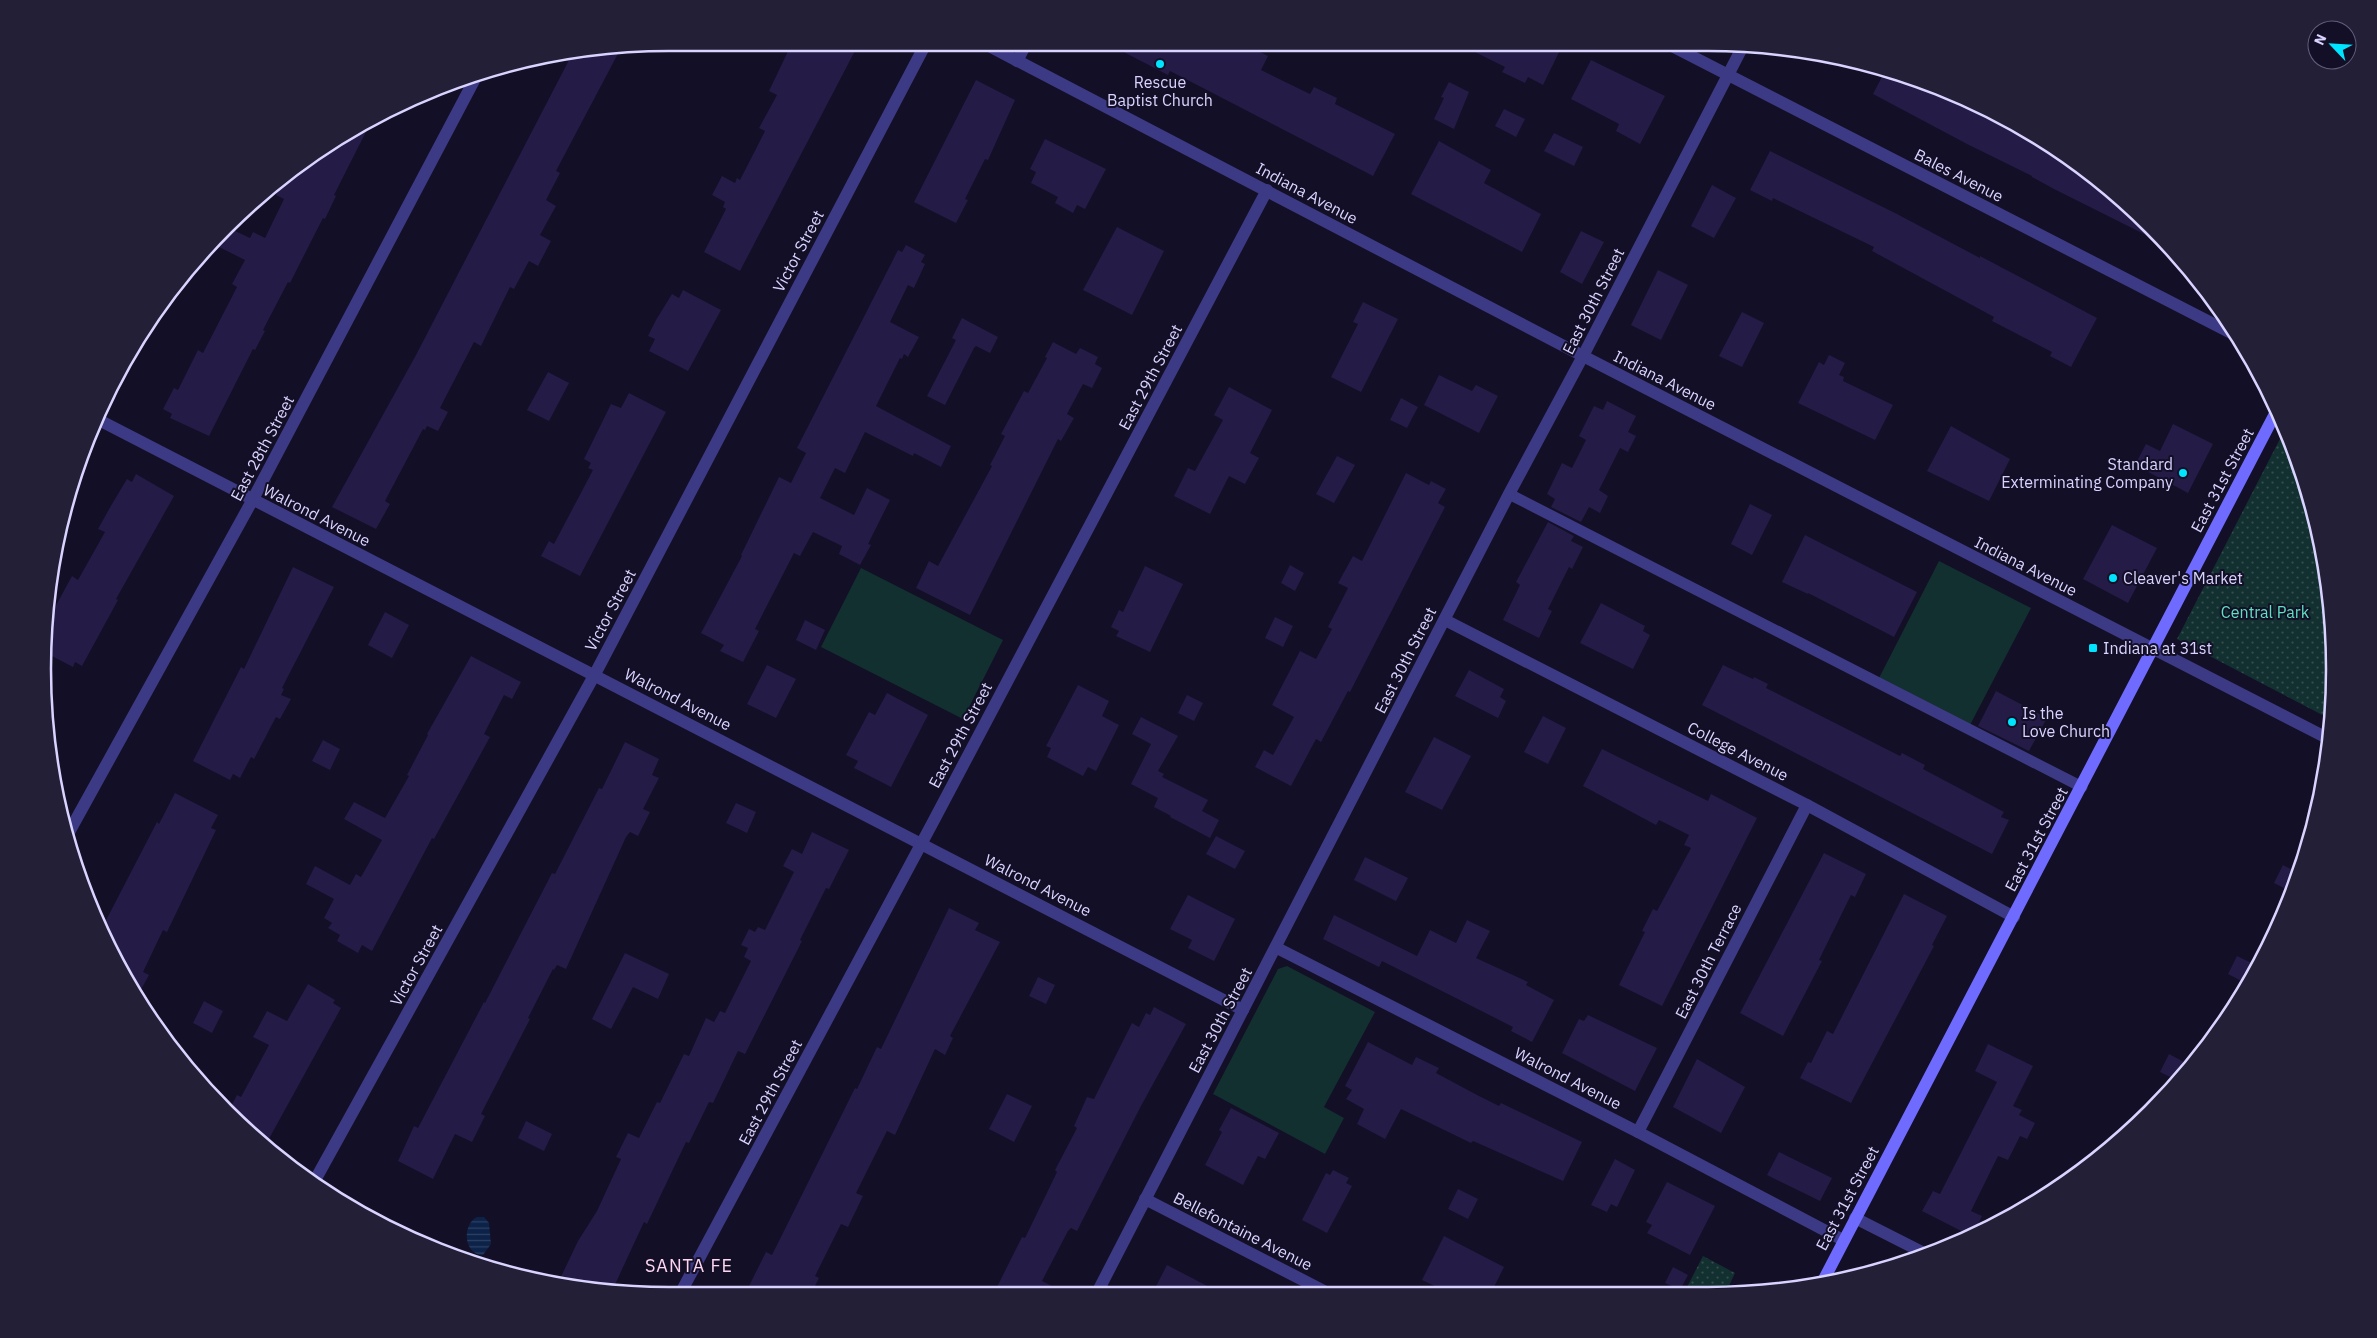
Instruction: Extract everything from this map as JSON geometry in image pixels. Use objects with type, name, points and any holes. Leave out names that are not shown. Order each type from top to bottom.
[{"type":"main road","name":"East 31st Street","points":[[1826,1276],[2082,787],[2151,648],[2272,419]]},
{"type":"street","name":"Victor Street","points":[[317,1176],[595,674],[922,51]]},
{"type":"street","name":"Indiana Avenue","points":[[998,51],[1583,356],[2321,735]]},
{"type":"street","points":[[1017,61],[1022,51]]},
{"type":"street","name":"Bales Avenue","points":[[1681,51],[2225,331]]},
{"type":"street","name":"East 30th Street","points":[[1100,1287],[1509,494],[1583,356],[1740,53]]},
{"type":"street","name":"East 28th Street","points":[[72,827],[252,500],[473,83]]},
{"type":"street","name":"East 29th Street","points":[[684,1287],[922,843],[1267,190]]},
{"type":"street","name":"Walrond Avenue","points":[[103,423],[595,674],[1243,1010]]},
{"type":"street","name":"College Avenue","points":[[1444,620],[1807,805],[2014,917]]},
{"type":"street","name":"East 30th Terrace","points":[[1638,1132],[1807,805]]},
{"type":"street","name":"Walrond Avenue","points":[[1276,948],[1638,1132],[1843,1240]]},
{"type":"street","name":"Bellefontaine Avenue","points":[[1145,1199],[1316,1287]]},
{"type":"street","points":[[1855,1218],[1918,1250]]},
{"type":"lane","points":[[1509,494],[2082,787]]},
{"type":"green space","name":"Central Park","points":[[2281,437],[2305,509],[2314,548],[2324,629],[2326,669],[2323,716],[2177,639]]},
{"type":"green space","points":[[1939,561],[2031,608],[1970,725],[1879,678]]},
{"type":"green space","points":[[861,568],[1003,640],[963,719],[821,647]]},
{"type":"green space","points":[[1287,966],[1375,1012],[1324,1107],[1344,1118],[1325,1154],[1213,1094],[1278,969]]},
{"type":"green space","points":[[1703,1256],[1735,1273],[1729,1286],[1687,1287]]},
{"type":"water","points":[[477,1217],[484,1217],[489,1223],[491,1244],[483,1255],[476,1254],[472,1250],[468,1245],[467,1239],[469,1226]]},
{"type":"building","points":[[788,51],[855,51],[740,271],[704,252],[726,209],[723,207],[725,202],[712,195],[722,176],[735,183],[737,178],[740,180],[765,131],[759,128],[777,95],[769,91]]},
{"type":"building","points":[[1122,51],[1258,51],[1268,56],[1261,70],[1310,94],[1314,87],[1337,98],[1335,104],[1395,134],[1373,176],[1170,71],[1168,75]]},
{"type":"building","points":[[1473,51],[1560,51],[1543,85],[1528,77],[1525,83],[1502,72],[1505,67]]},
{"type":"building","points":[[618,54],[556,171],[560,173],[546,200],[556,206],[540,235],[551,241],[538,266],[529,261],[514,289],[510,287],[481,346],[474,342],[440,408],[448,412],[438,431],[427,426],[425,430],[423,429],[385,501],[390,504],[376,529],[332,507],[416,355],[569,60]]},
{"type":"building","points":[[1591,60],[1665,96],[1640,144],[1616,131],[1619,124],[1571,99]]},
{"type":"building","points":[[1882,76],[1944,98],[1981,115],[2051,155],[2084,179],[2149,237],[2054,189],[1873,94]]},
{"type":"building","points":[[976,80],[1015,100],[988,160],[985,159],[965,199],[968,200],[956,223],[914,202]]},
{"type":"building","points":[[1449,82],[1469,92],[1454,129],[1434,119],[1444,98],[1441,97]]},
{"type":"building","points":[[1504,109],[1525,119],[1516,137],[1495,126]]},
{"type":"building","points":[[367,130],[334,195],[336,196],[325,219],[323,218],[290,283],[288,282],[263,330],[265,331],[255,350],[253,349],[209,436],[170,418],[172,414],[163,409],[174,388],[178,390],[198,350],[203,353],[237,287],[232,284],[245,260],[219,247],[220,246],[234,230],[250,238],[253,232],[265,238],[284,199],[276,195],[293,179],[326,155]]},
{"type":"building","points":[[1554,133],[1583,147],[1574,166],[1544,151]]},
{"type":"building","points":[[1045,139],[1106,169],[1085,209],[1077,205],[1073,213],[1055,203],[1058,197],[1031,183],[1036,172],[1030,169]]},
{"type":"building","points":[[1439,141],[1491,170],[1484,183],[1541,214],[1522,252],[1411,194]]},
{"type":"building","points":[[1770,151],[1897,214],[1980,258],[1980,256],[2097,318],[2071,367],[2050,356],[2052,352],[1992,321],[1994,317],[1872,251],[1874,247],[1773,198],[1772,201],[1750,190]]},
{"type":"building","points":[[1712,185],[1736,198],[1714,238],[1691,226]]},
{"type":"building","points":[[1117,227],[1164,251],[1132,315],[1083,290]]},
{"type":"building","points":[[1581,231],[1604,242],[1582,284],[1560,272]]},
{"type":"building","points":[[906,245],[925,255],[921,262],[925,264],[914,288],[908,285],[890,322],[919,337],[908,357],[904,354],[902,359],[900,358],[876,406],[951,446],[941,467],[914,453],[913,456],[865,432],[845,473],[835,468],[820,498],[854,515],[867,488],[890,500],[868,544],[871,545],[860,565],[839,554],[842,546],[813,532],[800,556],[794,553],[755,629],[759,631],[743,662],[720,651],[724,645],[701,633],[742,556],[779,477],[791,483],[806,453],[797,448],[898,250],[902,252]]},
{"type":"building","points":[[1658,270],[1688,285],[1661,340],[1631,325]]},
{"type":"building","points":[[683,290],[721,310],[688,371],[649,351],[655,339],[648,336],[672,294],[679,298]]},
{"type":"building","points":[[1363,302],[1398,319],[1361,392],[1331,377],[1358,324],[1353,322]]},
{"type":"building","points":[[1742,312],[1764,323],[1742,367],[1719,356]]},
{"type":"building","points":[[962,318],[998,337],[990,353],[976,346],[974,348],[945,405],[927,396],[956,340],[952,338]]},
{"type":"building","points":[[1053,342],[1076,354],[1080,348],[1098,357],[1095,364],[1102,368],[1092,388],[1083,384],[1067,414],[1074,418],[1061,441],[1058,439],[970,615],[916,588],[929,561],[938,566],[992,466],[990,465],[1005,436],[1001,434],[1024,391],[1028,393],[1047,358],[1045,357]]},
{"type":"building","points":[[1829,355],[1845,363],[1839,375],[1844,377],[1843,381],[1893,405],[1875,440],[1798,403],[1819,362],[1824,365]]},
{"type":"building","points":[[548,372],[569,383],[549,421],[527,410]]},
{"type":"building","points":[[1439,375],[1472,391],[1476,385],[1498,396],[1479,433],[1424,405]]},
{"type":"building","points":[[1229,387],[1272,410],[1250,453],[1259,458],[1245,484],[1229,476],[1210,514],[1174,496],[1188,468],[1195,471],[1223,420],[1214,415]]},
{"type":"building","points":[[629,393],[666,412],[580,576],[541,556],[549,541],[554,544],[593,470],[588,468],[591,463],[584,459],[611,404],[621,408]]},
{"type":"building","points":[[1401,398],[1418,407],[1407,428],[1390,420]]},
{"type":"building","points":[[1607,401],[1636,416],[1628,432],[1636,436],[1628,452],[1620,448],[1599,490],[1608,496],[1600,513],[1589,507],[1581,522],[1551,507],[1555,499],[1547,494],[1562,463],[1572,468],[1586,440],[1579,436],[1594,406],[1603,410]]},
{"type":"building","points":[[2173,424],[2213,444],[2188,493],[2135,465],[2146,444],[2160,451]]},
{"type":"building","points":[[1951,426],[2010,459],[1989,501],[1927,471]]},
{"type":"building","points":[[1337,456],[1355,465],[1334,503],[1316,494]]},
{"type":"building","points":[[1406,473],[1429,485],[1431,481],[1446,489],[1438,503],[1445,507],[1350,692],[1348,691],[1321,742],[1316,739],[1291,786],[1255,767],[1264,750],[1273,755],[1294,717],[1272,705],[1300,651],[1316,659],[1332,629],[1328,627],[1348,588],[1338,583],[1353,556],[1362,561]]},
{"type":"building","points":[[136,474],[174,496],[116,599],[118,600],[82,666],[75,662],[73,667],[52,656],[55,607],[72,576],[78,580],[105,532],[98,529],[127,479],[132,482]]},
{"type":"building","points":[[1750,504],[1772,515],[1752,555],[1731,544]]},
{"type":"building","points":[[1548,522],[1574,536],[1571,541],[1583,547],[1572,569],[1569,567],[1548,609],[1552,611],[1539,638],[1503,620],[1520,585],[1516,582]]},
{"type":"building","points":[[2112,525],[2157,548],[2128,603],[2083,579]]},
{"type":"building","points":[[1805,535],[1917,592],[1894,637],[1808,593],[1782,582]]},
{"type":"building","points":[[1290,565],[1304,573],[1295,591],[1281,583]]},
{"type":"building","points":[[1145,566],[1183,584],[1150,652],[1116,636],[1119,631],[1111,627],[1119,610],[1123,612]]},
{"type":"building","points":[[293,567],[334,587],[282,688],[284,689],[281,695],[291,699],[280,719],[276,717],[254,759],[251,757],[240,778],[233,774],[230,780],[193,761],[241,667],[244,669]]},
{"type":"building","points":[[1601,603],[1645,626],[1643,631],[1650,635],[1633,669],[1580,643]]},
{"type":"building","points":[[385,612],[409,625],[392,658],[368,645]]},
{"type":"building","points":[[1275,617],[1293,626],[1283,647],[1265,638]]},
{"type":"building","points":[[805,620],[825,630],[816,650],[796,640]]},
{"type":"building","points":[[471,656],[521,682],[512,699],[504,695],[484,734],[490,737],[434,839],[432,838],[372,951],[362,945],[358,953],[337,941],[340,935],[328,928],[332,923],[324,918],[334,899],[306,884],[315,866],[350,885],[356,874],[361,877],[382,840],[344,819],[354,802],[385,818],[409,776],[407,775],[427,734]]},
{"type":"building","points":[[767,665],[796,679],[776,718],[747,704]]},
{"type":"building","points":[[1723,665],[1768,684],[1766,688],[1900,756],[1902,753],[1925,765],[1923,769],[2004,812],[2001,817],[2009,820],[1992,854],[1702,705]]},
{"type":"building","points":[[1469,670],[1504,689],[1500,697],[1506,701],[1498,718],[1455,696]]},
{"type":"building","points":[[1078,685],[1109,701],[1102,716],[1119,725],[1096,771],[1088,767],[1083,776],[1047,757],[1051,748],[1046,746]]},
{"type":"building","name":"Is the Love Church","points":[[1996,691],[2047,718],[2029,751],[1978,726]]},
{"type":"building","points":[[887,693],[928,715],[891,787],[854,768],[858,761],[846,755],[869,712],[875,715]]},
{"type":"building","points":[[1187,695],[1203,703],[1194,721],[1178,713]]},
{"type":"building","points":[[1543,716],[1566,728],[1548,764],[1524,752]]},
{"type":"building","points":[[1141,717],[1178,736],[1158,771],[1164,774],[1162,777],[1208,800],[1202,811],[1219,820],[1210,838],[1154,807],[1158,798],[1131,784],[1151,744],[1132,734]]},
{"type":"building","points":[[1434,737],[1471,756],[1442,810],[1405,792]]},
{"type":"building","points":[[323,740],[340,749],[330,770],[312,761]]},
{"type":"building","points":[[625,742],[659,759],[652,775],[659,778],[643,809],[650,812],[638,836],[630,832],[626,837],[566,969],[557,965],[553,969],[528,1018],[530,1019],[481,1114],[485,1116],[472,1142],[455,1134],[433,1179],[398,1161],[414,1126],[418,1128],[552,873],[555,874],[599,788],[602,789]]},
{"type":"building","points":[[1602,749],[1708,801],[1711,794],[1757,818],[1662,1006],[1619,985],[1645,932],[1642,931],[1653,909],[1657,911],[1691,848],[1684,845],[1689,835],[1659,820],[1656,825],[1583,786]]},
{"type":"building","points":[[175,793],[218,815],[211,828],[216,830],[167,932],[163,930],[143,972],[149,975],[141,989],[105,921],[157,822],[159,824]]},
{"type":"building","points":[[736,803],[756,812],[747,833],[726,823]]},
{"type":"building","points":[[812,832],[849,850],[829,889],[826,888],[800,940],[802,941],[745,1054],[738,1051],[713,1103],[709,1102],[689,1143],[686,1142],[647,1224],[644,1222],[615,1284],[561,1277],[578,1241],[597,1211],[621,1159],[616,1157],[628,1133],[639,1138],[657,1102],[660,1103],[684,1054],[689,1056],[706,1018],[714,1022],[720,1011],[725,1013],[751,961],[744,957],[748,948],[741,945],[749,929],[755,932],[758,927],[765,930],[794,872],[783,866],[792,849],[802,854]]},
{"type":"building","points":[[1216,836],[1245,851],[1235,869],[1206,854]]},
{"type":"building","points":[[1824,853],[1866,874],[1855,897],[1851,895],[1819,960],[1822,961],[1783,1036],[1740,1013]]},
{"type":"building","points":[[1365,857],[1408,878],[1396,901],[1354,880]]},
{"type":"building","points":[[2283,865],[2292,870],[2285,889],[2274,883]]},
{"type":"building","points":[[1904,894],[1947,916],[1932,945],[1934,946],[1851,1103],[1800,1078],[1808,1062],[1811,1063],[1827,1031],[1833,1034]]},
{"type":"building","points":[[1188,895],[1235,919],[1214,961],[1188,948],[1192,940],[1170,929]]},
{"type":"building","points":[[949,908],[979,923],[975,930],[1000,942],[950,1036],[953,1038],[945,1055],[935,1049],[895,1135],[887,1131],[856,1193],[863,1196],[848,1227],[841,1224],[815,1276],[819,1278],[814,1287],[748,1287],[766,1252],[772,1255],[855,1088],[857,1089],[877,1047],[881,1049]]},
{"type":"building","points":[[1334,915],[1417,956],[1430,930],[1456,943],[1467,920],[1490,931],[1476,958],[1528,982],[1526,985],[1554,1000],[1532,1042],[1511,1031],[1513,1027],[1382,961],[1379,967],[1323,939]]},
{"type":"building","points":[[625,953],[669,974],[658,999],[633,987],[611,1029],[592,1019]]},
{"type":"building","points":[[2237,956],[2251,963],[2241,981],[2228,974]]},
{"type":"building","points":[[1038,977],[1055,985],[1046,1004],[1029,996]]},
{"type":"building","points":[[308,984],[335,1000],[333,1003],[341,1008],[269,1139],[231,1105],[237,1095],[241,1097],[269,1045],[253,1037],[267,1011],[287,1021]]},
{"type":"building","points":[[204,1001],[223,1011],[212,1033],[193,1023]]},
{"type":"building","points":[[1154,1007],[1186,1024],[1141,1106],[1077,1231],[1071,1228],[1068,1231],[1042,1281],[1054,1287],[997,1287],[1022,1237],[1025,1238],[1057,1172],[1055,1170],[1077,1128],[1074,1126],[1087,1097],[1094,1099],[1132,1023],[1139,1027],[1146,1013],[1150,1015]]},
{"type":"building","points":[[1588,1015],[1657,1048],[1635,1091],[1562,1053],[1579,1019],[1584,1021]]},
{"type":"building","points":[[1368,1042],[1412,1065],[1416,1057],[1439,1068],[1436,1073],[1479,1096],[1499,1106],[1501,1103],[1582,1142],[1563,1181],[1473,1141],[1471,1143],[1401,1109],[1385,1139],[1357,1124],[1364,1109],[1346,1099],[1352,1090],[1345,1086]]},
{"type":"building","points":[[1988,1044],[2033,1066],[2013,1106],[2022,1110],[2019,1115],[2035,1123],[2027,1139],[2020,1136],[2008,1160],[1998,1156],[1971,1211],[1982,1216],[1978,1224],[1962,1232],[1922,1211],[1933,1191],[1940,1194],[1997,1082],[1975,1071]]},
{"type":"building","points":[[2169,1054],[2184,1062],[2171,1077],[2160,1072]]},
{"type":"building","points":[[1697,1059],[1745,1087],[1721,1133],[1673,1107]]},
{"type":"building","points":[[1007,1094],[1032,1106],[1014,1142],[989,1129]]},
{"type":"building","points":[[1231,1108],[1279,1133],[1265,1159],[1258,1156],[1243,1185],[1205,1165],[1222,1132],[1219,1130]]},
{"type":"building","points":[[526,1121],[552,1134],[544,1151],[518,1138]]},
{"type":"building","points":[[1779,1152],[1832,1178],[1820,1201],[1767,1175]]},
{"type":"building","points":[[1615,1159],[1635,1170],[1617,1207],[1611,1204],[1607,1212],[1591,1205]]},
{"type":"building","points":[[1333,1170],[1349,1178],[1346,1183],[1352,1186],[1327,1233],[1302,1220],[1326,1173],[1330,1175]]},
{"type":"building","points":[[1667,1182],[1715,1206],[1690,1255],[1647,1233],[1652,1225],[1646,1222]]},
{"type":"building","points":[[1458,1189],[1478,1199],[1468,1219],[1448,1209]]},
{"type":"building","points":[[1444,1236],[1504,1267],[1494,1287],[1437,1287],[1422,1280]]},
{"type":"building","points":[[1167,1265],[1209,1287],[1156,1287]]},
{"type":"building","points":[[1673,1267],[1688,1275],[1682,1287],[1674,1287],[1665,1283]]},
{"type":"place","name":"Rescue Baptist Church","points":[[1160,64]]},
{"type":"place","name":"Standard Exterminating Company","points":[[2183,473]]},
{"type":"place","name":"Cleaver's Market","points":[[2113,578]]},
{"type":"place","name":"Indiana at 31st","points":[[2093,648]]},
{"type":"place","name":"Is the Love Church","points":[[2012,722]]},
{"type":"district","name":"SANTA FE","points":[[689,1265]]}]
